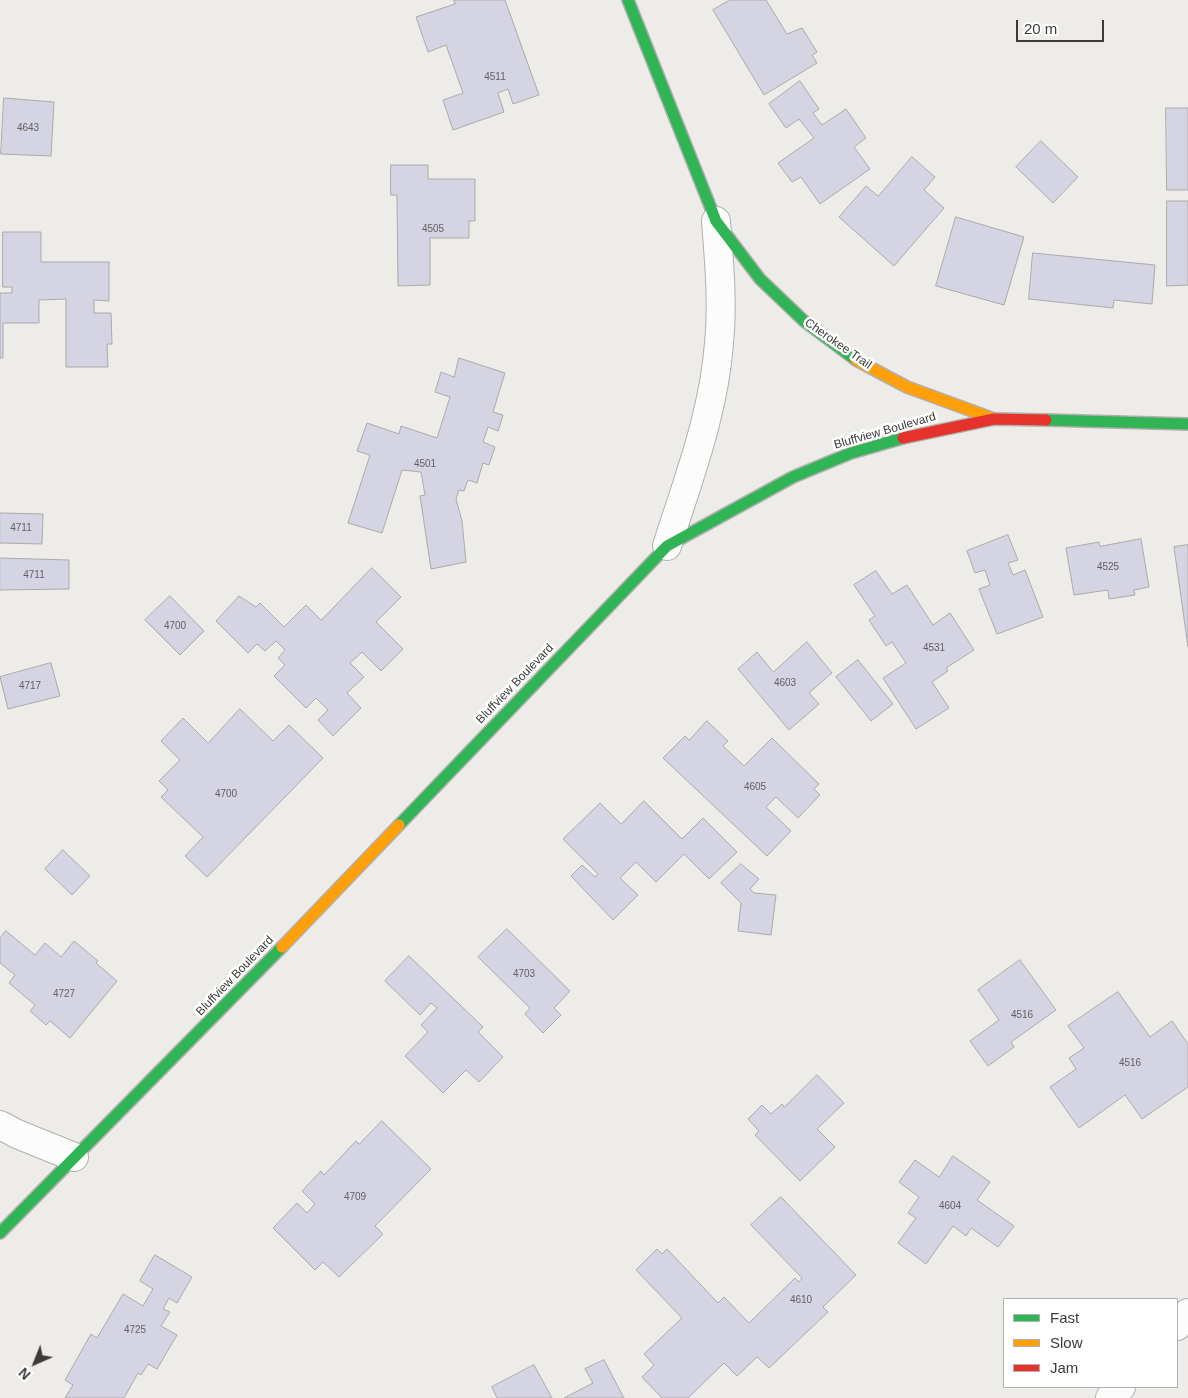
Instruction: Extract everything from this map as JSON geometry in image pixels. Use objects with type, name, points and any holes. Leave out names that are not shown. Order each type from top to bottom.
[{"type":"street","name":"Cherokee Trail","points":[[628,0],[716,221],[760,279],[804,322],[854,359],[907,387],[994,419]]},
{"type":"street","name":"Cherokee Trail","points":[[666,546],[696,457],[713,387],[720,343],[720,289],[716,221]]},
{"type":"street","name":"Bluffview Boulevard","points":[[0,1233],[228,1004],[666,546],[793,477],[851,452],[917,434],[994,419],[1188,424]]},
{"type":"street","points":[[0,1125],[17,1134],[74,1157]]},
{"type":"street","points":[[1178,1325],[1188,1313]]},
{"type":"street","points":[[1110,1398],[1120,1388]]},
{"type":"building","points":[[454,0],[505,0],[539,95],[513,104],[508,89],[498,93],[504,112],[453,130],[443,100],[463,93],[446,45],[428,52],[416,17],[455,4]]},
{"type":"building","points":[[730,0],[766,0],[787,34],[802,28],[817,52],[812,55],[817,63],[764,95],[713,10]]},
{"type":"building","points":[[800,81],[819,109],[813,113],[822,125],[846,109],[866,138],[854,147],[870,169],[820,204],[801,177],[792,182],[778,163],[814,138],[799,119],[786,128],[769,104]]},
{"type":"building","points":[[4,98],[54,102],[51,156],[1,154]]},
{"type":"building","points":[[1166,108],[1188,108],[1188,190],[1167,190]]},
{"type":"building","points":[[1041,141],[1078,177],[1053,203],[1016,167]]},
{"type":"building","points":[[912,157],[935,177],[924,190],[944,208],[894,266],[839,217],[866,186],[878,196]]},
{"type":"building","points":[[391,165],[428,165],[428,179],[475,179],[475,221],[469,221],[469,238],[430,238],[430,285],[398,286],[397,195],[391,195]]},
{"type":"building","points":[[1167,201],[1188,201],[1188,285],[1167,286]]},
{"type":"building","points":[[956,217],[1024,237],[1004,305],[936,286]]},
{"type":"building","points":[[3,232],[41,232],[41,262],[109,262],[109,301],[94,300],[94,313],[111,313],[112,344],[107,344],[108,367],[66,367],[66,299],[39,300],[39,323],[3,323],[3,358],[0,358],[0,293],[12,293],[12,287],[3,287]]},
{"type":"building","points":[[1033,253],[1155,265],[1152,304],[1114,300],[1113,308],[1029,299]]},
{"type":"building","points":[[459,358],[505,373],[493,412],[503,415],[498,431],[488,427],[483,442],[495,447],[489,465],[483,463],[477,483],[468,480],[464,491],[459,490],[456,499],[462,521],[466,562],[431,569],[420,496],[425,495],[421,472],[402,470],[382,533],[348,523],[370,455],[357,451],[367,423],[399,434],[401,426],[437,438],[450,397],[435,392],[441,372],[454,377]]},
{"type":"building","points":[[0,513],[43,514],[42,544],[0,543]]},
{"type":"building","points":[[1008,535],[1018,560],[1008,563],[1013,575],[1025,570],[1043,617],[997,634],[979,589],[990,585],[985,570],[975,573],[967,551]]},
{"type":"building","points":[[1141,539],[1149,587],[1134,590],[1135,595],[1109,599],[1108,590],[1074,595],[1066,548],[1099,542],[1100,546]]},
{"type":"building","points":[[1188,545],[1188,647],[1174,547]]},
{"type":"building","points":[[0,558],[69,560],[69,589],[0,590]]},
{"type":"building","points":[[372,568],[401,597],[376,622],[403,649],[381,671],[362,652],[350,663],[364,677],[347,693],[361,708],[333,736],[318,720],[328,710],[316,698],[306,708],[274,676],[285,665],[278,658],[285,650],[276,641],[265,651],[257,644],[248,653],[216,621],[239,596],[256,607],[260,603],[284,627],[306,605],[321,620]]},
{"type":"building","points":[[876,571],[892,594],[907,585],[933,625],[950,613],[974,650],[946,668],[948,671],[932,682],[949,708],[916,729],[883,678],[906,663],[892,642],[886,646],[869,620],[875,616],[854,585]]},
{"type":"building","points":[[170,596],[204,631],[180,655],[145,620]]},
{"type":"building","points":[[807,642],[832,673],[809,693],[819,704],[789,730],[738,669],[757,652],[773,672]]},
{"type":"building","points":[[858,660],[893,704],[871,721],[836,677]]},
{"type":"building","points":[[51,663],[60,696],[8,709],[0,677]]},
{"type":"building","points":[[240,709],[273,741],[289,725],[323,758],[207,877],[185,856],[203,837],[161,797],[168,790],[159,781],[180,760],[161,741],[183,718],[208,743]]},
{"type":"building","points":[[707,721],[728,741],[723,746],[744,766],[772,738],[819,784],[814,789],[820,795],[798,818],[776,797],[766,807],[791,831],[767,856],[663,758],[685,736],[689,740]]},
{"type":"building","points":[[644,801],[682,839],[703,818],[737,852],[709,879],[684,854],[656,882],[636,862],[620,878],[638,895],[613,920],[571,876],[582,865],[595,877],[598,874],[563,839],[600,803],[621,824]]},
{"type":"building","points":[[63,850],[90,876],[72,895],[45,869]]},
{"type":"building","points":[[741,864],[759,879],[750,889],[754,893],[776,895],[771,935],[738,931],[741,903],[721,883]]},
{"type":"building","points":[[507,929],[570,991],[554,1008],[561,1015],[543,1033],[525,1014],[530,1008],[478,957]]},
{"type":"building","points":[[6,931],[35,955],[45,943],[61,957],[74,941],[98,961],[96,963],[117,981],[70,1038],[50,1021],[46,1025],[30,1011],[35,1005],[9,983],[15,975],[0,963],[0,938]]},
{"type":"building","points":[[409,956],[483,1027],[478,1032],[503,1057],[479,1082],[466,1070],[443,1093],[405,1056],[428,1032],[421,1025],[437,1008],[431,1003],[420,1015],[385,981]]},
{"type":"building","points":[[1020,960],[1056,1010],[1011,1042],[1014,1047],[988,1066],[970,1041],[999,1020],[978,990]]},
{"type":"building","points":[[1118,992],[1150,1037],[1172,1021],[1188,1044],[1188,1087],[1142,1119],[1125,1095],[1079,1128],[1050,1087],[1076,1069],[1069,1058],[1084,1048],[1068,1026]]},
{"type":"building","points":[[817,1075],[844,1103],[817,1129],[835,1147],[800,1181],[755,1135],[759,1131],[748,1119],[762,1105],[771,1114],[782,1104],[784,1107]]},
{"type":"building","points":[[382,1121],[431,1169],[375,1226],[383,1234],[339,1277],[323,1262],[315,1270],[273,1228],[297,1203],[307,1213],[315,1204],[302,1191],[321,1171],[324,1175],[356,1141],[359,1144]]},
{"type":"building","points":[[953,1156],[990,1182],[977,1200],[1014,1226],[998,1247],[971,1228],[966,1236],[953,1226],[926,1264],[898,1243],[916,1218],[908,1213],[919,1197],[899,1182],[915,1160],[939,1177]]},
{"type":"building","points":[[781,1197],[856,1275],[823,1307],[828,1312],[769,1368],[757,1357],[737,1376],[724,1363],[688,1398],[662,1398],[642,1377],[654,1365],[644,1354],[682,1318],[636,1270],[657,1249],[662,1254],[667,1249],[718,1303],[724,1297],[749,1323],[795,1278],[799,1282],[802,1278],[751,1225]]},
{"type":"building","points":[[155,1255],[192,1277],[177,1303],[169,1298],[163,1309],[170,1312],[161,1326],[177,1335],[157,1369],[148,1364],[141,1375],[138,1373],[124,1398],[65,1398],[73,1385],[65,1380],[91,1334],[97,1338],[123,1294],[143,1306],[153,1289],[140,1281]]},
{"type":"building","points":[[604,1360],[624,1398],[564,1398],[593,1383],[585,1369]]},
{"type":"building","points":[[534,1365],[552,1398],[497,1398],[492,1387]]},
{"type":"traffic: fast","points":[[628,0],[716,221],[760,279],[804,321],[856,360]]},
{"type":"traffic: fast","points":[[1046,420],[1188,424]]},
{"type":"traffic: fast","points":[[399,825],[667,546],[793,477],[851,453],[903,438]]},
{"type":"traffic: fast","points":[[0,1233],[282,947]]},
{"type":"traffic: slow","points":[[856,360],[907,387],[994,419]]},
{"type":"traffic: slow","points":[[282,947],[399,825]]},
{"type":"traffic: jam","points":[[903,438],[994,419],[1046,420]]}]
